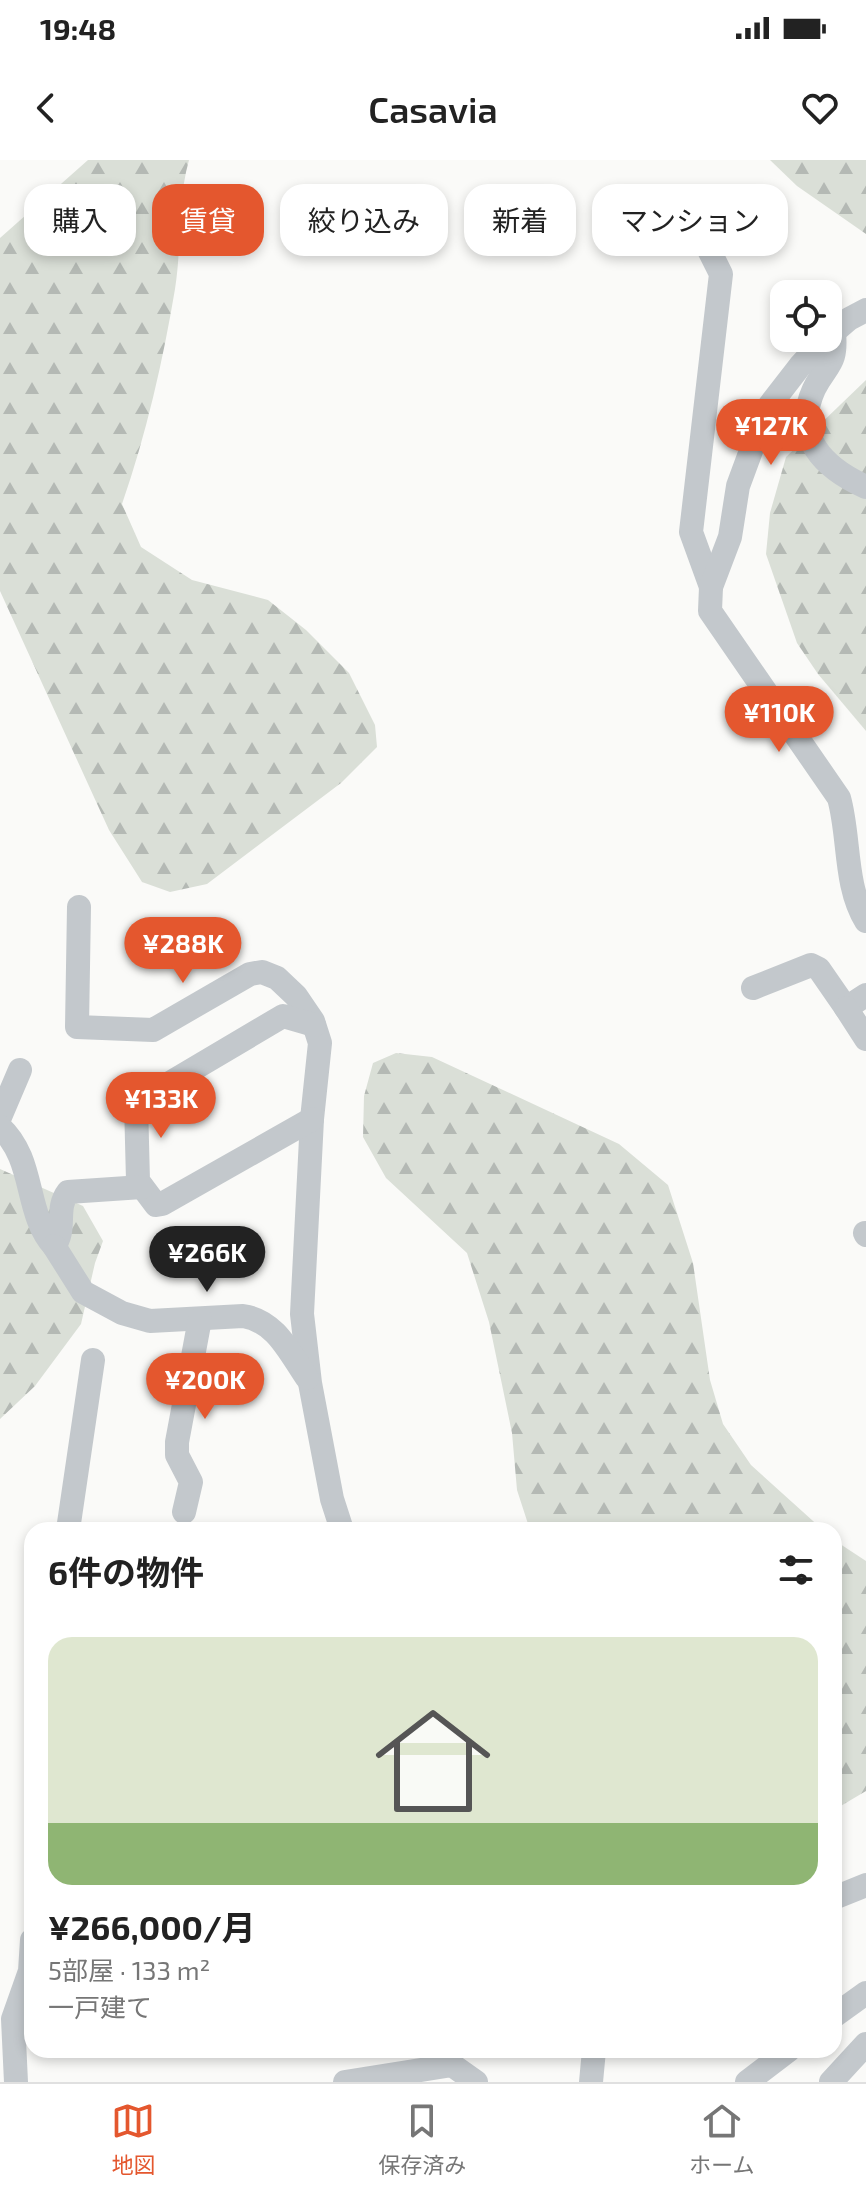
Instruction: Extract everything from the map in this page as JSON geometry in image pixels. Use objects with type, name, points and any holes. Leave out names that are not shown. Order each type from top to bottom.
[{"type":"street","points":[[711,587],[691,532],[721,274],[712,256]]},
{"type":"street","points":[[842,325],[866,310]]},
{"type":"street","points":[[813,352],[766,410],[738,486],[730,537],[711,587],[710,611],[839,798],[852,881],[866,920]]},
{"type":"street","points":[[836,352],[830,367],[815,387],[806,412],[807,427],[812,444],[824,462],[866,487]]},
{"type":"street","points":[[79,907],[77,1027],[153,1030],[250,974],[262,972],[277,978],[296,996],[313,1023],[320,1043],[312,1119],[302,1314],[310,1383],[332,1499],[339,1522]]},
{"type":"street","points":[[753,988],[811,965],[856,1002],[866,1039]]},
{"type":"street","points":[[312,1119],[162,1204],[156,1205],[138,1181],[136,1103],[283,1016],[313,1023]]},
{"type":"street","points":[[0,1117],[20,1070]]},
{"type":"street","points":[[0,1127],[19,1153],[43,1234],[83,1292],[122,1313],[150,1321],[243,1316],[258,1318],[273,1328],[310,1383]]},
{"type":"street","points":[[54,1246],[61,1236],[61,1201],[68,1192],[142,1187]]},
{"type":"street","points":[[184,1512],[191,1482],[177,1455],[177,1442],[200,1319]]},
{"type":"street","points":[[69,1522],[93,1360]]},
{"type":"street","points":[[842,1895],[866,1885]]},
{"type":"street","points":[[16,2082],[13,2019],[24,1988]]},
{"type":"street","points":[[842,2010],[866,1993]]},
{"type":"street","points":[[831,2082],[866,2044]]},
{"type":"street","points":[[345,2082],[453,2058]]},
{"type":"street","points":[[458,2058],[476,2082]]},
{"type":"street","points":[[591,2082],[593,2058]]},
{"type":"street","points":[[747,2082],[778,2058]]},
{"type":"green space","points":[[88,160],[189,160],[184,184],[152,184],[152,256],[178,256],[177,273],[146,425],[122,504],[141,547],[192,580],[268,600],[306,630],[349,673],[375,725],[377,747],[341,783],[207,884],[170,892],[142,882],[109,830],[0,591],[0,238],[24,217],[24,256],[136,256],[136,184],[61,184]]},
{"type":"green space","points":[[770,160],[866,160],[866,234],[797,186]]},
{"type":"green space","points":[[866,380],[866,731],[818,674],[797,643],[766,554],[770,513],[786,457]]},
{"type":"green space","points":[[396,1053],[432,1057],[619,1144],[668,1185],[693,1263],[710,1380],[723,1424],[751,1465],[814,1522],[527,1522],[517,1490],[512,1433],[489,1322],[467,1253],[386,1178],[363,1137],[364,1096],[373,1063]]},
{"type":"green space","points":[[0,1169],[83,1206],[103,1241],[81,1324],[35,1386],[0,1419]]},
{"type":"green space","points":[[842,1545],[866,1561],[866,1791],[842,1805]]}]
